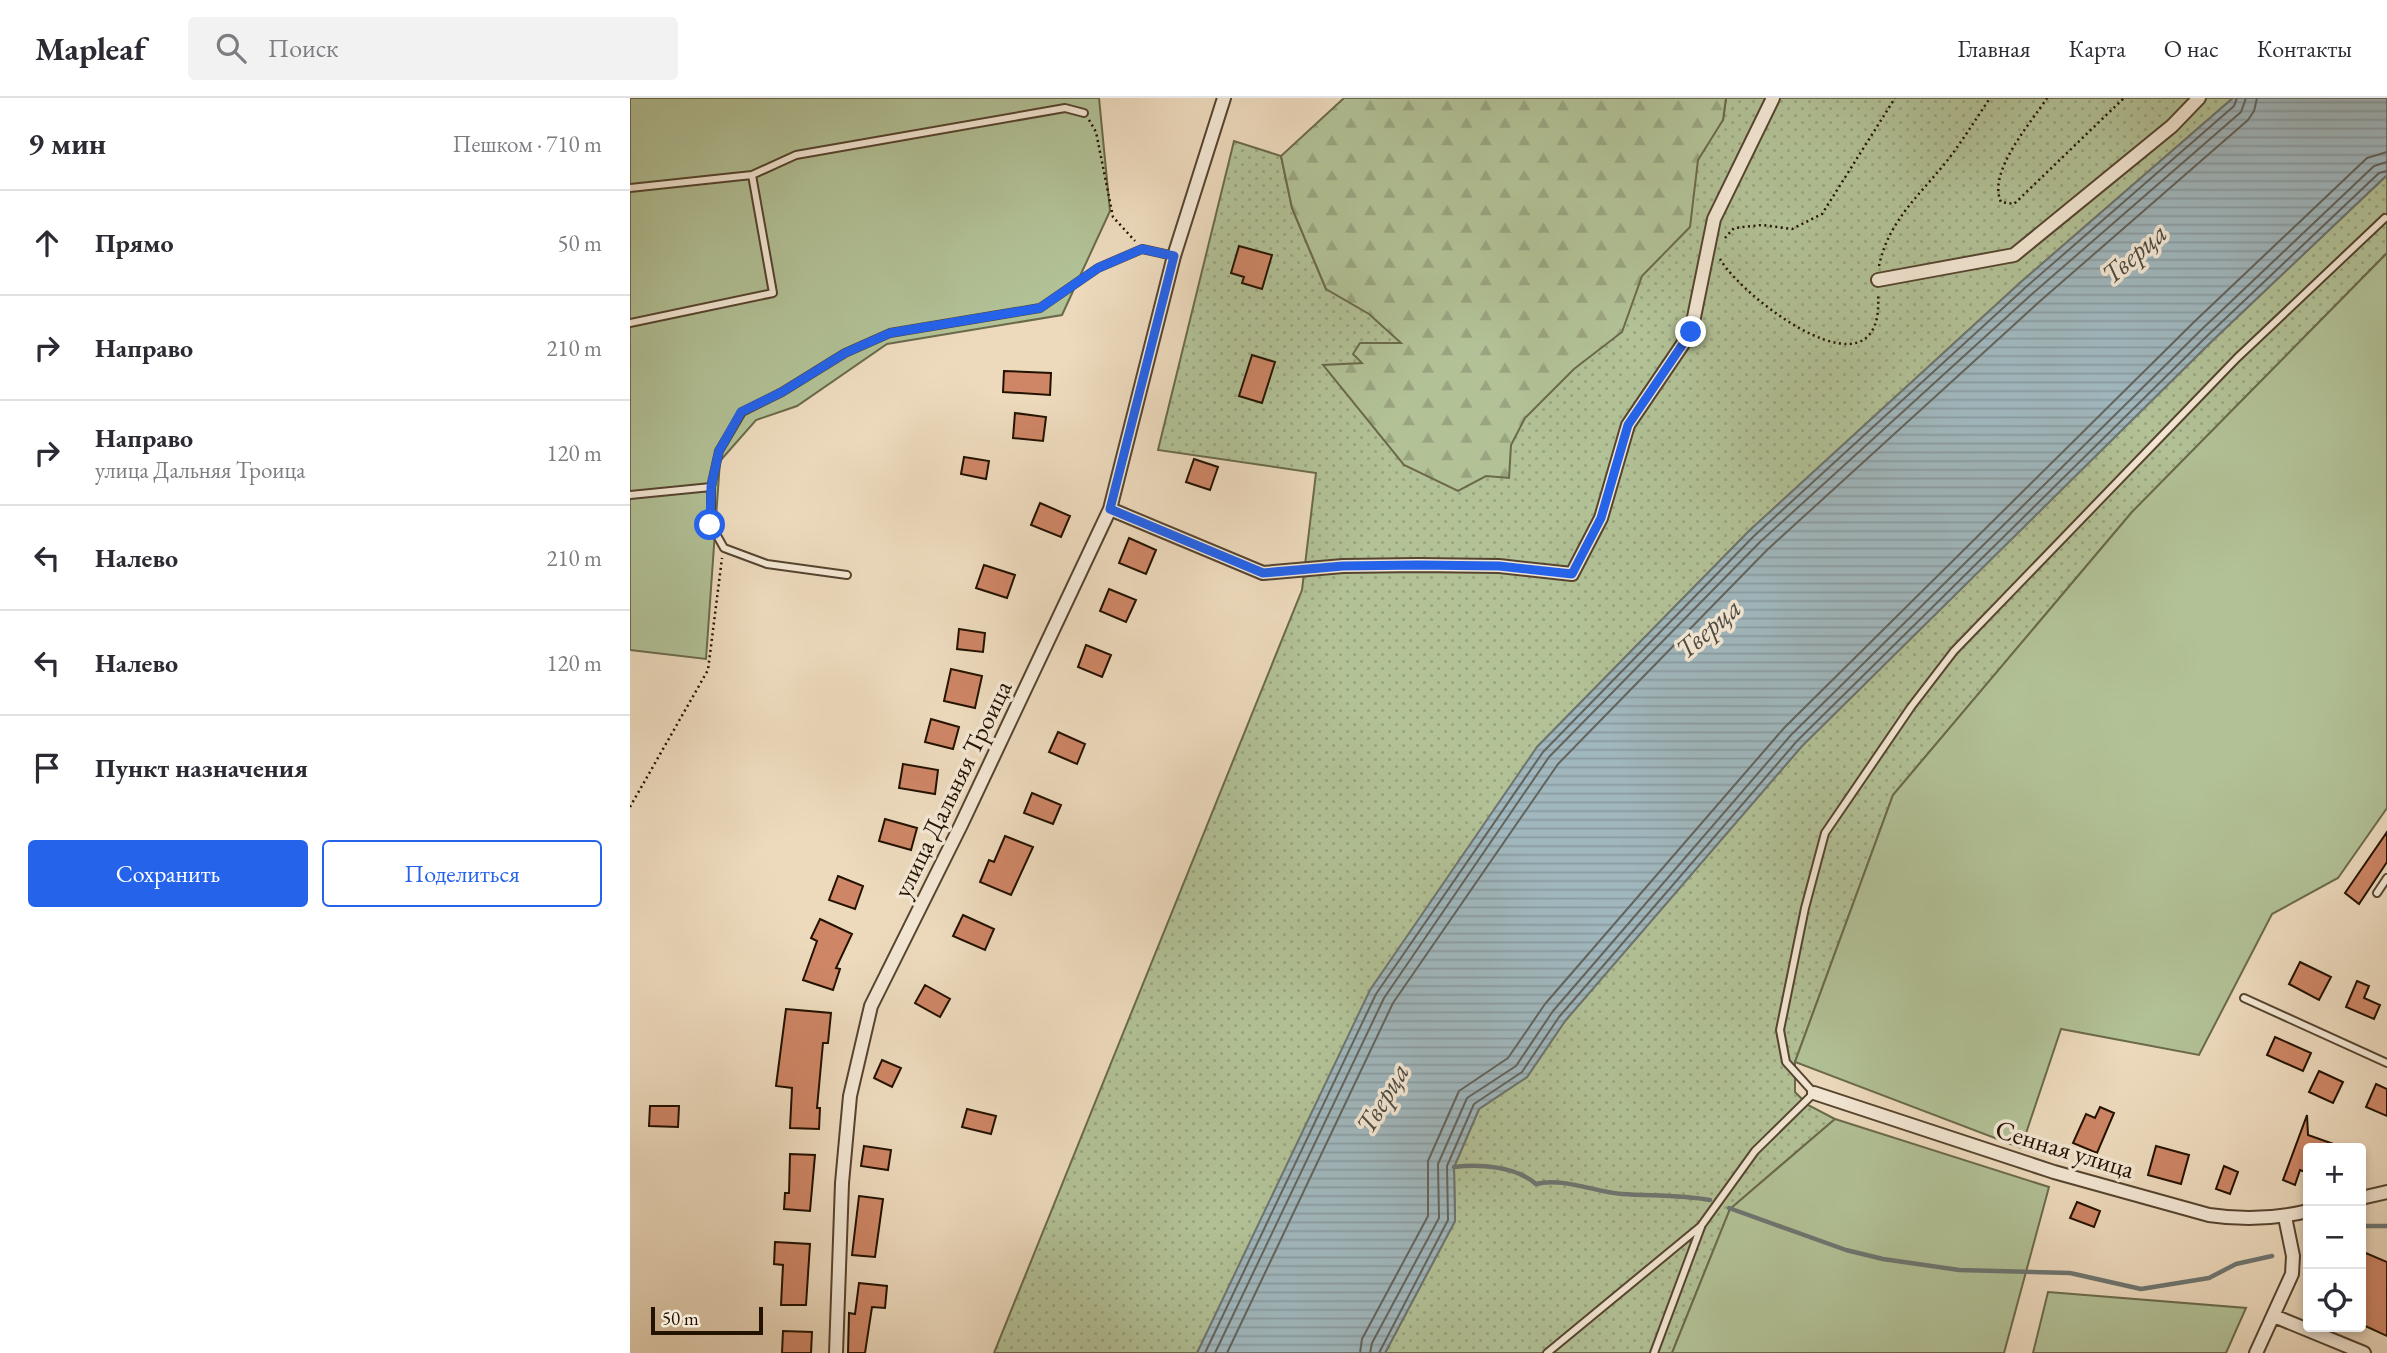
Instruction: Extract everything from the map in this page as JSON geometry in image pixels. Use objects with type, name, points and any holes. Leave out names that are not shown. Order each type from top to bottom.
[{"type":"street","name":"улица Дальняя Троица","points":[[836,1353],[842,1183],[850,1096],[871,1006],[961,825],[1110,509],[1174,256],[1224,98]]},
{"type":"street","points":[[1110,509],[1263,573],[1343,566],[1418,565],[1499,566],[1572,574],[1601,518],[1628,425],[1691,332],[1714,219],[1773,98]]},
{"type":"street","points":[[1878,281],[2014,255],[2172,126],[2199,98]]},
{"type":"street","name":"Сенная улица","points":[[1814,1093],[2054,1171],[2208,1215],[2232,1219],[2285,1217],[2303,1212]]},
{"type":"street","points":[[2366,1197],[2387,1192]]},
{"type":"street","points":[[2256,1353],[2292,1274],[2293,1256],[2285,1217]]},
{"type":"street","points":[[2274,1316],[2364,1353]]},
{"type":"lane","points":[[630,188],[752,175],[796,155],[1065,108],[1084,113]]},
{"type":"lane","points":[[630,323],[773,293],[752,175]]},
{"type":"lane","points":[[1548,1353],[1701,1226],[1755,1151],[1814,1093],[1786,1062],[1780,1030],[1805,908],[1825,833],[1911,707],[1954,651],[2237,358],[2385,218]]},
{"type":"lane","points":[[847,575],[767,564],[724,548],[710,525],[711,487],[719,451],[741,412],[782,392],[845,353],[890,333],[1040,308],[1098,268],[1142,249],[1174,256]]},
{"type":"lane","points":[[630,495],[711,487]]},
{"type":"lane","points":[[2377,893],[2387,878]]},
{"type":"lane","points":[[2244,998],[2387,1063]]},
{"type":"lane","points":[[1654,1353],[1701,1226]]},
{"type":"path","points":[[1720,243],[1734,228],[1762,225],[1792,229],[1822,214],[1895,98]]},
{"type":"path","points":[[1719,251],[1719,258],[1728,273],[1758,300],[1814,335],[1839,345],[1857,345],[1871,335],[1879,303],[1878,281],[1886,241],[1894,225],[1952,154],[1990,98]]},
{"type":"path","points":[[2047,98],[2027,126],[2000,177],[1996,191],[2001,202],[2014,204],[2124,98]]},
{"type":"path","points":[[1084,113],[1096,132],[1113,217],[1142,249]]},
{"type":"path","points":[[630,807],[708,670],[724,548]]},
{"type":"green space","points":[[630,98],[1099,98],[1110,211],[1062,315],[887,344],[797,406],[756,420],[720,461],[706,659],[630,650]]},
{"type":"green space","points":[[1344,98],[1726,98],[1723,120],[1698,160],[1690,227],[1642,276],[1622,332],[1574,369],[1525,418],[1511,445],[1509,478],[1486,476],[1458,491],[1404,465],[1323,365],[1362,363],[1353,354],[1360,343],[1401,343],[1369,314],[1326,289],[1292,208],[1281,156]]},
{"type":"green space","points":[[1726,98],[2233,98],[2021,282],[1749,531],[1537,747],[1225,1297],[1197,1353],[994,1353],[1302,590],[1316,473],[1158,450],[1234,141],[1281,156],[1292,208],[1326,289],[1723,120]]},
{"type":"green space","points":[[2387,175],[2387,253],[2132,512],[1893,795],[1795,1062],[1795,1092],[1808,1105],[1835,1119],[1730,1209],[1672,1353],[1385,1353],[1455,1221],[1454,1167],[1479,1109],[1527,1077],[1565,1021],[1802,746],[2212,341]]},
{"type":"green space","points":[[2387,253],[2387,808],[2338,878],[2272,914],[2199,1055],[2061,1029],[2021,1148],[1795,1062],[1893,795],[2132,512]]},
{"type":"green space","points":[[1835,1119],[2049,1187],[2004,1353],[1672,1353],[1730,1209]]},
{"type":"green space","points":[[2048,1292],[2246,1308],[2226,1353],[2033,1353]]},
{"type":"water","name":"Тверца","points":[[2233,98],[2387,98],[2387,175],[2212,341],[1802,746],[1565,1021],[1527,1077],[1479,1109],[1454,1167],[1455,1221],[1385,1353],[1197,1353],[1370,990],[1537,747],[1749,531],[2021,282]]},
{"type":"building","points":[[1239,246],[1272,255],[1262,289],[1242,283],[1244,277],[1231,273]]},
{"type":"building","points":[[1252,355],[1275,362],[1262,403],[1239,396]]},
{"type":"building","points":[[1004,371],[1051,373],[1050,395],[1003,392]]},
{"type":"building","points":[[1015,413],[1046,417],[1043,441],[1013,438]]},
{"type":"building","points":[[964,457],[989,461],[986,479],[961,474]]},
{"type":"building","points":[[1194,459],[1218,467],[1210,490],[1186,482]]},
{"type":"building","points":[[1040,503],[1070,516],[1061,537],[1031,525]]},
{"type":"building","points":[[1129,538],[1156,550],[1146,574],[1119,563]]},
{"type":"building","points":[[984,565],[1015,575],[1007,598],[976,588]]},
{"type":"building","points":[[1109,589],[1136,600],[1126,622],[1100,611]]},
{"type":"building","points":[[959,629],[985,633],[983,652],[957,649]]},
{"type":"building","points":[[1086,645],[1111,655],[1102,677],[1078,667]]},
{"type":"building","points":[[951,669],[982,676],[975,708],[944,701]]},
{"type":"building","points":[[931,719],[959,727],[953,749],[925,742]]},
{"type":"building","points":[[1058,732],[1085,744],[1077,764],[1049,752]]},
{"type":"building","points":[[903,764],[938,770],[935,794],[899,788]]},
{"type":"building","points":[[1032,793],[1061,805],[1053,824],[1024,813]]},
{"type":"building","points":[[885,819],[917,828],[911,850],[879,841]]},
{"type":"building","points":[[2387,832],[2387,862],[2359,904],[2345,893]]},
{"type":"building","points":[[1005,836],[1033,847],[1011,895],[980,882],[989,860],[994,862]]},
{"type":"building","points":[[838,876],[863,886],[855,909],[829,900]]},
{"type":"building","points":[[963,915],[994,929],[985,950],[953,936]]},
{"type":"building","points":[[820,919],[852,934],[836,968],[840,969],[833,990],[803,980],[817,941],[811,938]]},
{"type":"building","points":[[2300,962],[2331,977],[2319,1000],[2289,984]]},
{"type":"building","points":[[2357,981],[2369,986],[2364,998],[2380,1005],[2374,1019],[2346,1007]]},
{"type":"building","points":[[925,985],[950,999],[940,1017],[915,1003]]},
{"type":"building","points":[[786,1009],[831,1013],[828,1043],[823,1043],[817,1108],[820,1108],[819,1129],[790,1128],[792,1088],[776,1086]]},
{"type":"building","points":[[2275,1037],[2311,1053],[2303,1071],[2267,1055]]},
{"type":"building","points":[[882,1060],[901,1068],[892,1087],[874,1078]]},
{"type":"building","points":[[2319,1071],[2343,1082],[2333,1103],[2309,1092]]},
{"type":"building","points":[[2376,1084],[2387,1089],[2387,1116],[2366,1107]]},
{"type":"building","points":[[650,1106],[679,1106],[678,1127],[649,1126]]},
{"type":"building","points":[[2100,1107],[2114,1113],[2097,1153],[2073,1143],[2086,1114],[2095,1118]]},
{"type":"building","points":[[967,1109],[996,1116],[991,1134],[962,1127]]},
{"type":"building","points":[[2307,1115],[2308,1135],[2331,1143],[2303,1143],[2303,1171],[2300,1170],[2295,1185],[2283,1180]]},
{"type":"building","points":[[864,1146],[891,1150],[888,1170],[861,1166]]},
{"type":"building","points":[[2156,1146],[2189,1155],[2181,1184],[2148,1175]]},
{"type":"building","points":[[790,1154],[815,1155],[810,1211],[784,1209],[785,1193],[789,1193]]},
{"type":"building","points":[[2224,1166],[2238,1172],[2230,1194],[2216,1189]]},
{"type":"building","points":[[859,1196],[883,1199],[875,1257],[852,1255]]},
{"type":"building","points":[[2077,1202],[2100,1211],[2094,1227],[2070,1218]]},
{"type":"building","points":[[775,1242],[810,1244],[806,1305],[781,1305],[783,1265],[774,1264]]},
{"type":"building","points":[[2366,1253],[2387,1262],[2387,1336],[2366,1326]]},
{"type":"building","points":[[859,1283],[887,1286],[885,1308],[872,1307],[865,1353],[848,1353],[849,1313],[855,1314]]},
{"type":"building","points":[[783,1331],[812,1332],[811,1353],[782,1353]]},
{"type":"waterway","points":[[1454,1167],[1475,1166],[1508,1170],[1536,1184],[1557,1182],[1612,1193],[1710,1200]]},
{"type":"waterway","points":[[1729,1208],[1846,1250],[1883,1259],[1959,1270],[2070,1273],[2141,1289],[2209,1278],[2236,1264],[2272,1256]]},
{"type":"waterway","points":[[2366,1226],[2387,1226]]},
{"type":"route","points":[[710,525],[711,487],[719,451],[741,412],[782,392],[845,353],[890,333],[1040,308],[1098,268],[1142,249],[1174,256],[1110,509],[1263,573],[1343,566],[1418,565],[1499,566],[1572,574],[1601,518],[1628,425],[1691,332]]}]
